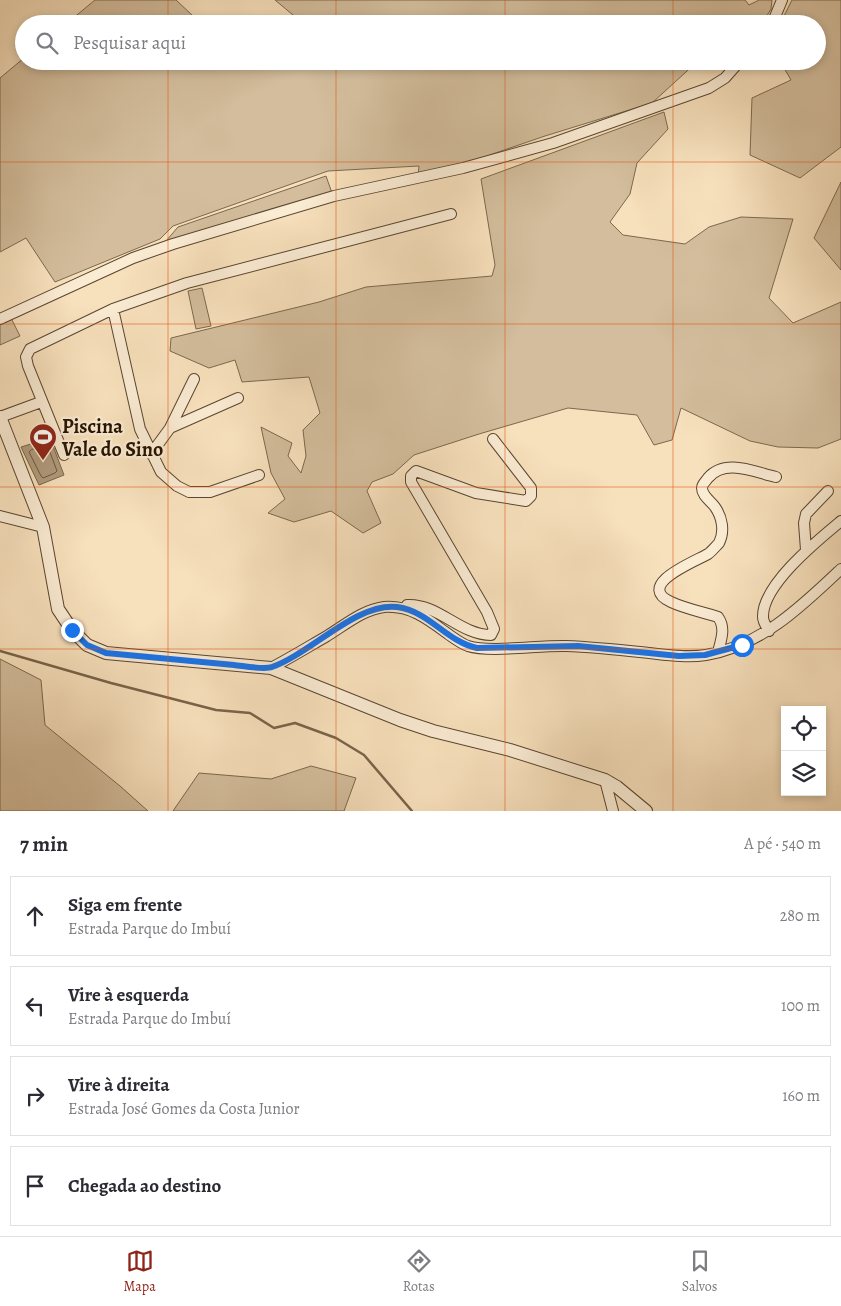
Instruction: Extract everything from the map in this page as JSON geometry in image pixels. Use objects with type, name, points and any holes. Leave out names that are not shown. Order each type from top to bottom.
[{"type":"street","points":[[776,15],[782,0]]},
{"type":"street","points":[[0,319],[132,258],[173,244],[334,196],[463,168],[552,143],[709,88],[725,78],[732,70]]},
{"type":"street","points":[[64,455],[28,366],[26,357],[30,349],[113,309],[187,283],[451,214]]},
{"type":"street","points":[[113,309],[140,429],[161,472],[177,486],[189,492],[210,492],[259,475]]},
{"type":"street","points":[[151,454],[170,428],[194,379]]},
{"type":"street","points":[[170,428],[238,398]]},
{"type":"street","points":[[41,402],[0,417],[43,527],[58,608],[72,630],[87,645],[106,653],[271,668],[400,720],[433,731],[510,750],[605,780],[617,787],[646,811]]},
{"type":"street","points":[[271,668],[366,612],[382,608],[412,604],[430,609],[484,635],[491,635],[494,629],[486,612],[411,482],[411,476],[416,471],[476,493],[526,502],[532,496],[531,488],[493,439]]},
{"type":"street","points":[[718,652],[723,630],[723,623],[718,617],[671,602],[662,597],[660,591],[661,584],[668,576],[710,553],[718,543],[723,524],[716,508],[705,495],[702,488],[703,483],[712,474],[722,468],[730,467],[776,478]]},
{"type":"street","points":[[806,550],[804,523],[806,514],[828,491]]},
{"type":"street","points":[[0,516],[43,527]]},
{"type":"street","points":[[769,631],[764,623],[765,604],[778,582],[806,550],[841,521]]},
{"type":"street","points":[[396,607],[412,611],[428,619],[458,641],[477,648],[578,646],[679,656],[705,655],[742,645],[769,631],[811,598],[841,569]]},
{"type":"street","points":[[605,780],[613,811]]},
{"type":"shaded area","points":[[95,0],[176,0],[192,15],[77,15]]},
{"type":"shaded area","points":[[275,0],[745,0],[749,5],[759,0],[772,0],[771,9],[767,15],[293,15]]},
{"type":"shaded area","points":[[792,0],[841,0],[841,147],[800,178],[750,155],[752,98],[791,80],[785,70],[826,70],[826,15],[784,15]]},
{"type":"shaded area","points":[[15,66],[15,70],[688,70],[652,103],[478,159],[418,176],[419,166],[328,171],[173,226],[160,239],[55,282],[26,238],[0,252],[0,78]]},
{"type":"shaded area","points":[[664,112],[668,129],[637,163],[630,194],[610,222],[623,235],[685,244],[709,227],[741,217],[793,219],[769,298],[793,323],[841,302],[841,439],[818,448],[778,447],[750,441],[681,408],[672,440],[654,445],[637,415],[568,408],[414,455],[393,474],[372,482],[367,491],[381,523],[363,533],[331,511],[294,522],[268,513],[285,499],[271,473],[261,427],[292,443],[288,456],[301,473],[306,456],[303,430],[320,413],[309,377],[242,382],[235,360],[209,368],[170,351],[171,338],[319,302],[366,287],[492,276],[495,265],[481,179]]},
{"type":"shaded area","points":[[326,176],[332,193],[166,241],[178,227]]},
{"type":"shaded area","points":[[841,182],[841,270],[814,238]]},
{"type":"shaded area","points":[[202,288],[211,326],[196,329],[188,291]]},
{"type":"shaded area","points":[[11,318],[20,336],[0,345],[0,323]]},
{"type":"shaded area","points":[[0,659],[41,680],[45,725],[148,811],[0,811]]},
{"type":"shaded area","points":[[311,766],[356,778],[344,811],[173,811],[199,773],[271,779]]},
{"type":"water","name":"Piscina Vale do Sino","points":[[50,438],[64,475],[39,485],[21,447]]},
{"type":"waterway","points":[[0,651],[111,683],[216,710],[250,713],[274,728],[295,723],[336,738],[364,755],[412,811]]},
{"type":"place","name":"Piscina Vale do Sino","points":[[43,461]]},
{"type":"route","points":[[72,630],[87,645],[106,653],[271,668],[366,612],[396,607],[412,611],[428,619],[458,641],[477,648],[578,646],[679,656],[705,655],[742,645]]}]
